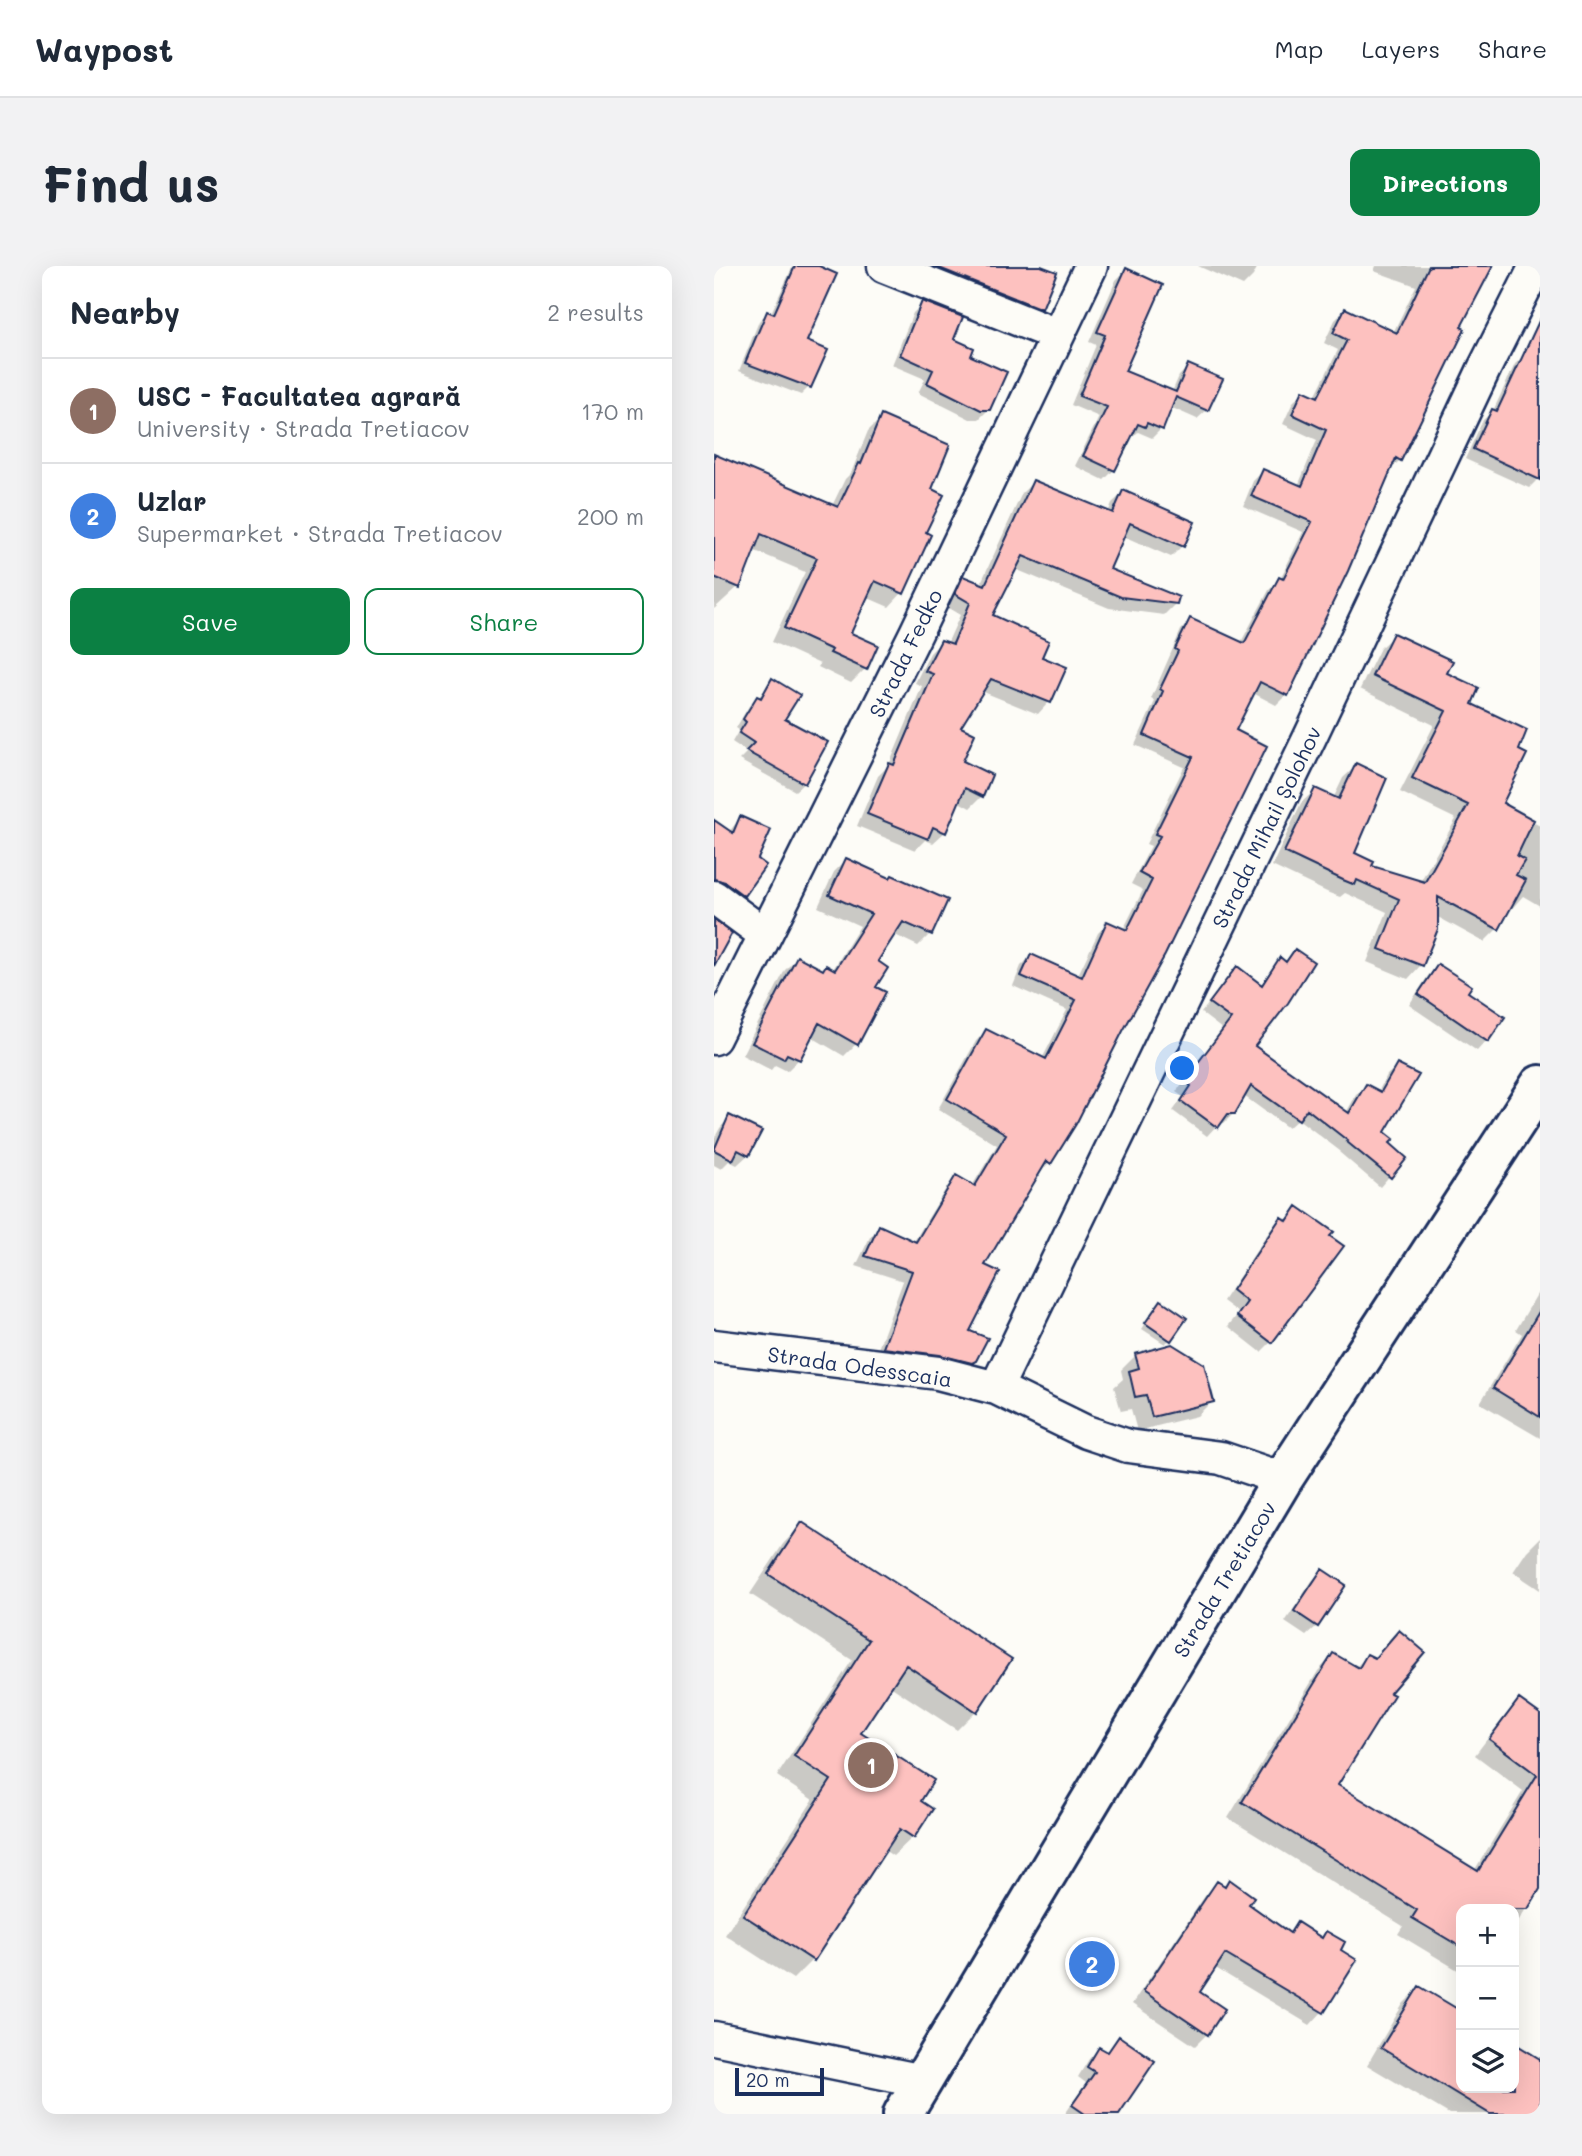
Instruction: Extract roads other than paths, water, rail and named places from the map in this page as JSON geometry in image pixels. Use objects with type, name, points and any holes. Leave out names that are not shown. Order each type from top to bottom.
[{"type":"street","points":[[884,266],[1057,335]]},
{"type":"street","name":"Strada Fedko","points":[[714,1038],[916,633],[1091,266]]},
{"type":"street","name":"Strada Mihail Șolohov","points":[[996,1388],[1485,367],[1536,266]]},
{"type":"street","points":[[714,897],[764,934]]},
{"type":"street","name":"Strada Tretiacov","points":[[903,2114],[1283,1479],[1540,1086]]},
{"type":"street","name":"Strada Odesscaia","points":[[714,1346],[937,1373],[996,1388],[1086,1432],[1128,1446],[1221,1458],[1283,1479]]},
{"type":"street","points":[[714,2038],[923,2081]]},
{"type":"place","name":"USC - Facultatea agrară","points":[[871,1765]]},
{"type":"place","name":"Uzlar","points":[[1092,1964]]}]
